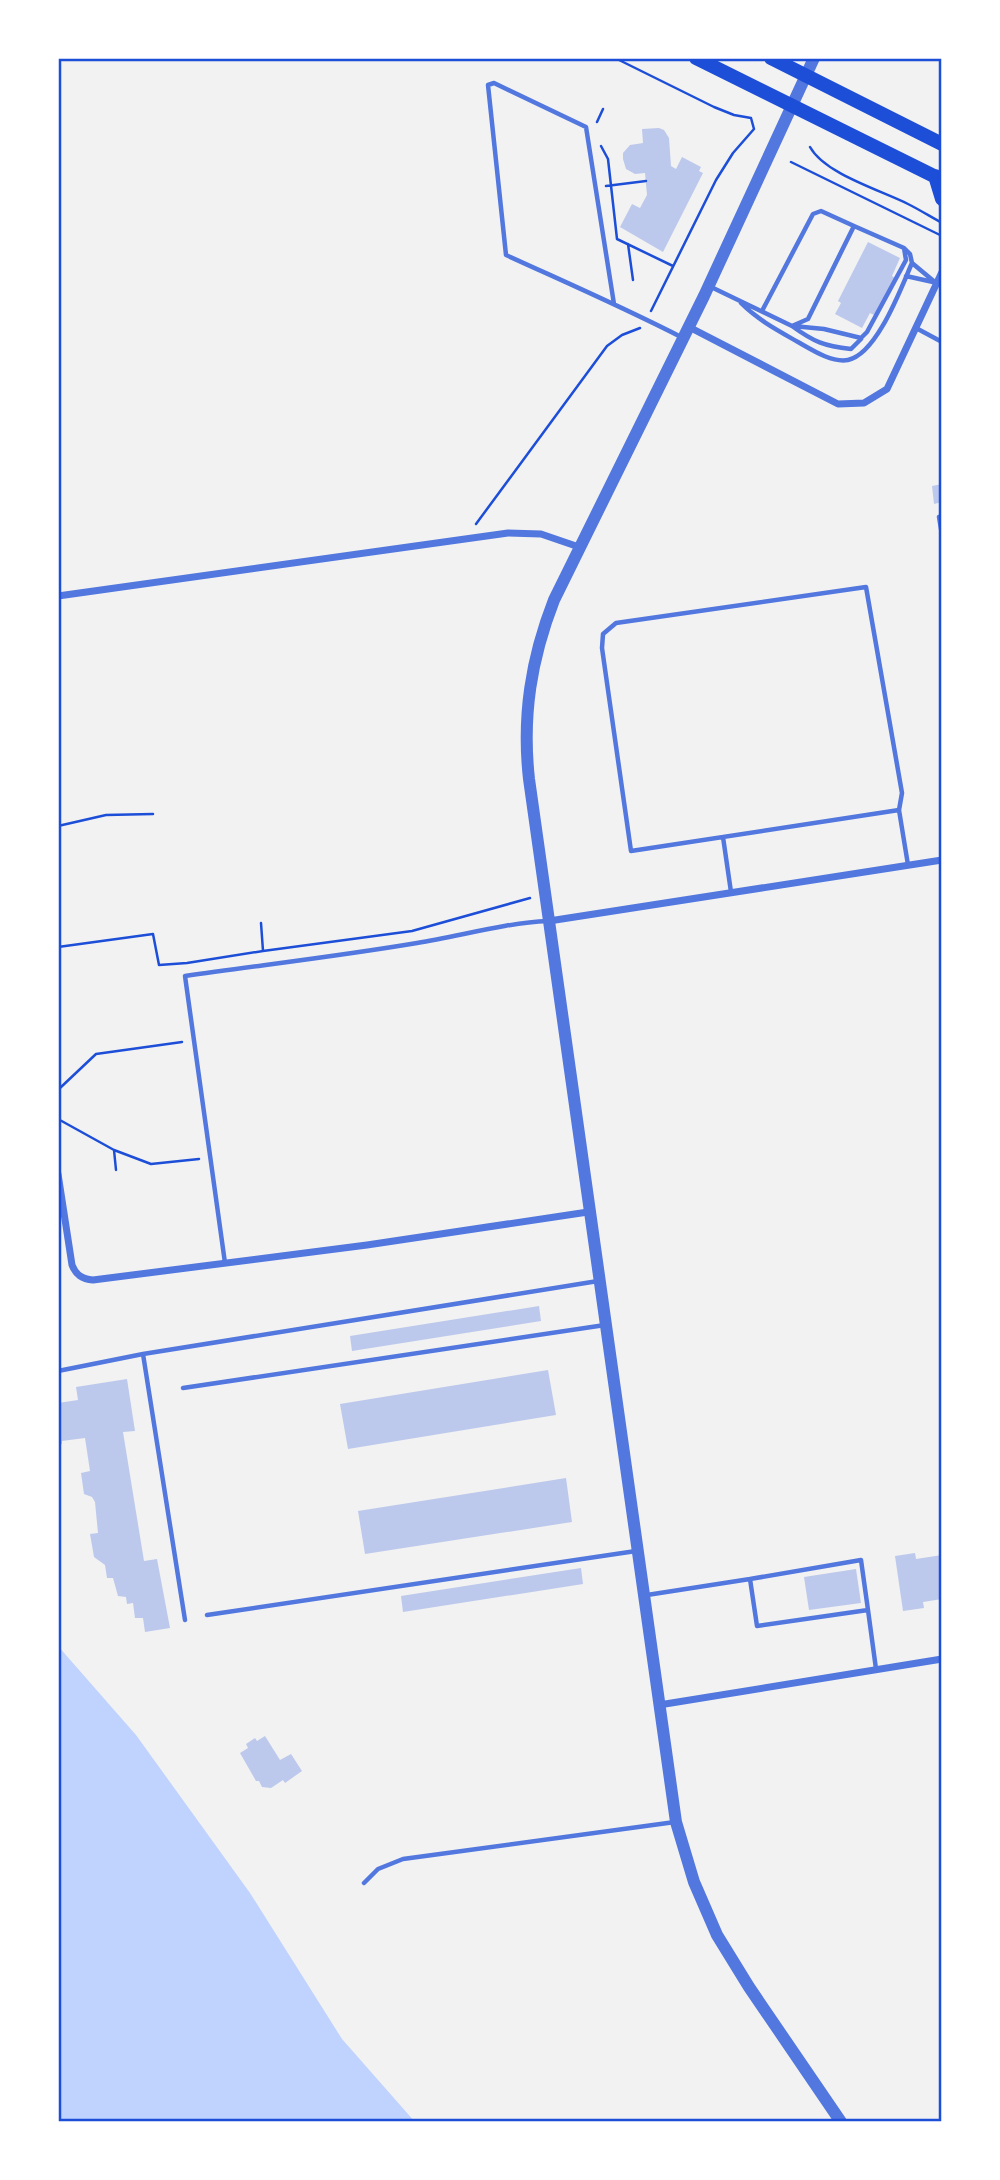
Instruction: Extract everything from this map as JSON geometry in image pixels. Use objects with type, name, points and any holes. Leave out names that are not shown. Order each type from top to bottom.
[{"type":"main road","points":[[696,58],[938,178],[942,199]]},
{"type":"main road","points":[[771,58],[942,144]]},
{"type":"street","points":[[814,58],[709,286],[579,547],[540,636],[527,699],[527,761],[588,1212],[676,1822],[694,1882],[717,1935],[841,2122]]},
{"type":"street","points":[[686,333],[838,404],[864,403],[887,389],[942,272]]},
{"type":"street","points":[[58,596],[508,533],[541,534],[579,547]]},
{"type":"street","points":[[549,921],[942,860]]},
{"type":"street","points":[[58,1174],[72,1265],[76,1274],[84,1279],[101,1280],[367,1245],[588,1212]]},
{"type":"street","points":[[659,1705],[942,1659]]},
{"type":"lane","points":[[614,304],[586,127],[494,83],[488,85],[506,255],[614,304],[686,333]]},
{"type":"lane","points":[[762,311],[813,214],[821,211],[904,248],[912,263],[937,283]]},
{"type":"lane","points":[[792,326],[808,318],[855,226]]},
{"type":"lane","points":[[709,286],[792,326],[813,342],[851,349],[867,332],[906,260],[904,248]]},
{"type":"lane","points":[[738,300],[755,317],[809,348],[836,360],[850,360],[865,349],[881,328],[912,263]]},
{"type":"lane","points":[[906,276],[937,283]]},
{"type":"lane","points":[[792,326],[824,329],[861,338]]},
{"type":"lane","points":[[916,328],[942,342]]},
{"type":"lane","points":[[942,516],[939,517],[942,534]]},
{"type":"lane","points":[[899,810],[631,851],[602,648],[603,634],[615,623],[866,587],[902,793],[899,810],[908,865]]},
{"type":"lane","points":[[723,837],[731,892]]},
{"type":"lane","points":[[225,1263],[185,976],[405,945],[522,922],[549,921]]},
{"type":"lane","points":[[58,1371],[143,1354],[599,1281]]},
{"type":"lane","points":[[183,1388],[606,1325]]},
{"type":"lane","points":[[143,1354],[185,1620]]},
{"type":"lane","points":[[207,1615],[637,1551]]},
{"type":"lane","points":[[643,1596],[862,1560],[876,1670]]},
{"type":"lane","points":[[750,1579],[757,1626],[868,1610]]},
{"type":"lane","points":[[364,1883],[378,1869],[403,1859],[676,1822]]},
{"type":"path","points":[[615,58],[714,107],[751,118],[754,129],[720,172],[650,311]]},
{"type":"path","points":[[598,132],[597,122],[603,108]]},
{"type":"path","points":[[599,143],[608,159],[613,185],[617,239],[673,266]]},
{"type":"path","points":[[810,147],[816,156],[829,166],[911,205],[942,223]]},
{"type":"path","points":[[791,162],[942,236]]},
{"type":"path","points":[[596,188],[646,181]]},
{"type":"path","points":[[628,244],[633,280]]},
{"type":"path","points":[[478,537],[476,525],[483,514],[607,346],[622,335],[642,327]]},
{"type":"path","points":[[58,826],[106,815],[153,814]]},
{"type":"path","points":[[58,947],[153,933],[159,965],[187,963],[412,931],[530,898]]},
{"type":"path","points":[[261,923],[263,951]]},
{"type":"path","points":[[58,1095],[60,1088],[96,1054],[194,1040]]},
{"type":"path","points":[[58,1119],[114,1150],[151,1164],[210,1157]]},
{"type":"path","points":[[114,1150],[116,1170]]},
{"type":"water","points":[[58,1646],[136,1735],[250,1893],[342,2039],[415,2122],[58,2122]]},
{"type":"building","points":[[642,129],[664,130],[669,138],[671,166],[676,169],[682,157],[701,167],[699,171],[703,173],[663,252],[620,227],[632,204],[640,208],[647,195],[645,173],[635,174],[626,169],[623,153],[630,145],[643,143]]},
{"type":"building","points":[[868,242],[900,258],[892,276],[895,278],[876,316],[870,313],[862,328],[835,314],[841,303],[838,301]]},
{"type":"building","points":[[942,484],[942,502],[934,504],[932,486]]},
{"type":"building","points":[[539,1306],[541,1321],[352,1351],[350,1336]]},
{"type":"building","points":[[548,1370],[556,1415],[348,1449],[340,1404]]},
{"type":"building","points":[[127,1379],[135,1431],[123,1432],[144,1561],[157,1559],[170,1628],[145,1632],[143,1618],[135,1618],[133,1603],[127,1604],[126,1597],[118,1596],[113,1578],[107,1578],[105,1565],[94,1557],[90,1534],[98,1533],[95,1502],[92,1497],[84,1494],[81,1473],[90,1471],[85,1438],[62,1441],[62,1444],[58,1445],[58,1403],[78,1400],[76,1387]]},
{"type":"building","points":[[566,1478],[572,1522],[365,1554],[358,1511]]},
{"type":"building","points":[[915,1553],[916,1559],[942,1555],[942,1599],[923,1602],[924,1608],[903,1611],[895,1556]]},
{"type":"building","points":[[581,1568],[583,1584],[403,1612],[401,1596]]},
{"type":"building","points":[[856,1569],[861,1603],[809,1610],[804,1577]]},
{"type":"building","points":[[265,1736],[280,1760],[291,1754],[302,1771],[285,1783],[283,1780],[271,1788],[262,1787],[259,1781],[256,1781],[240,1753],[248,1748],[246,1744]]}]
